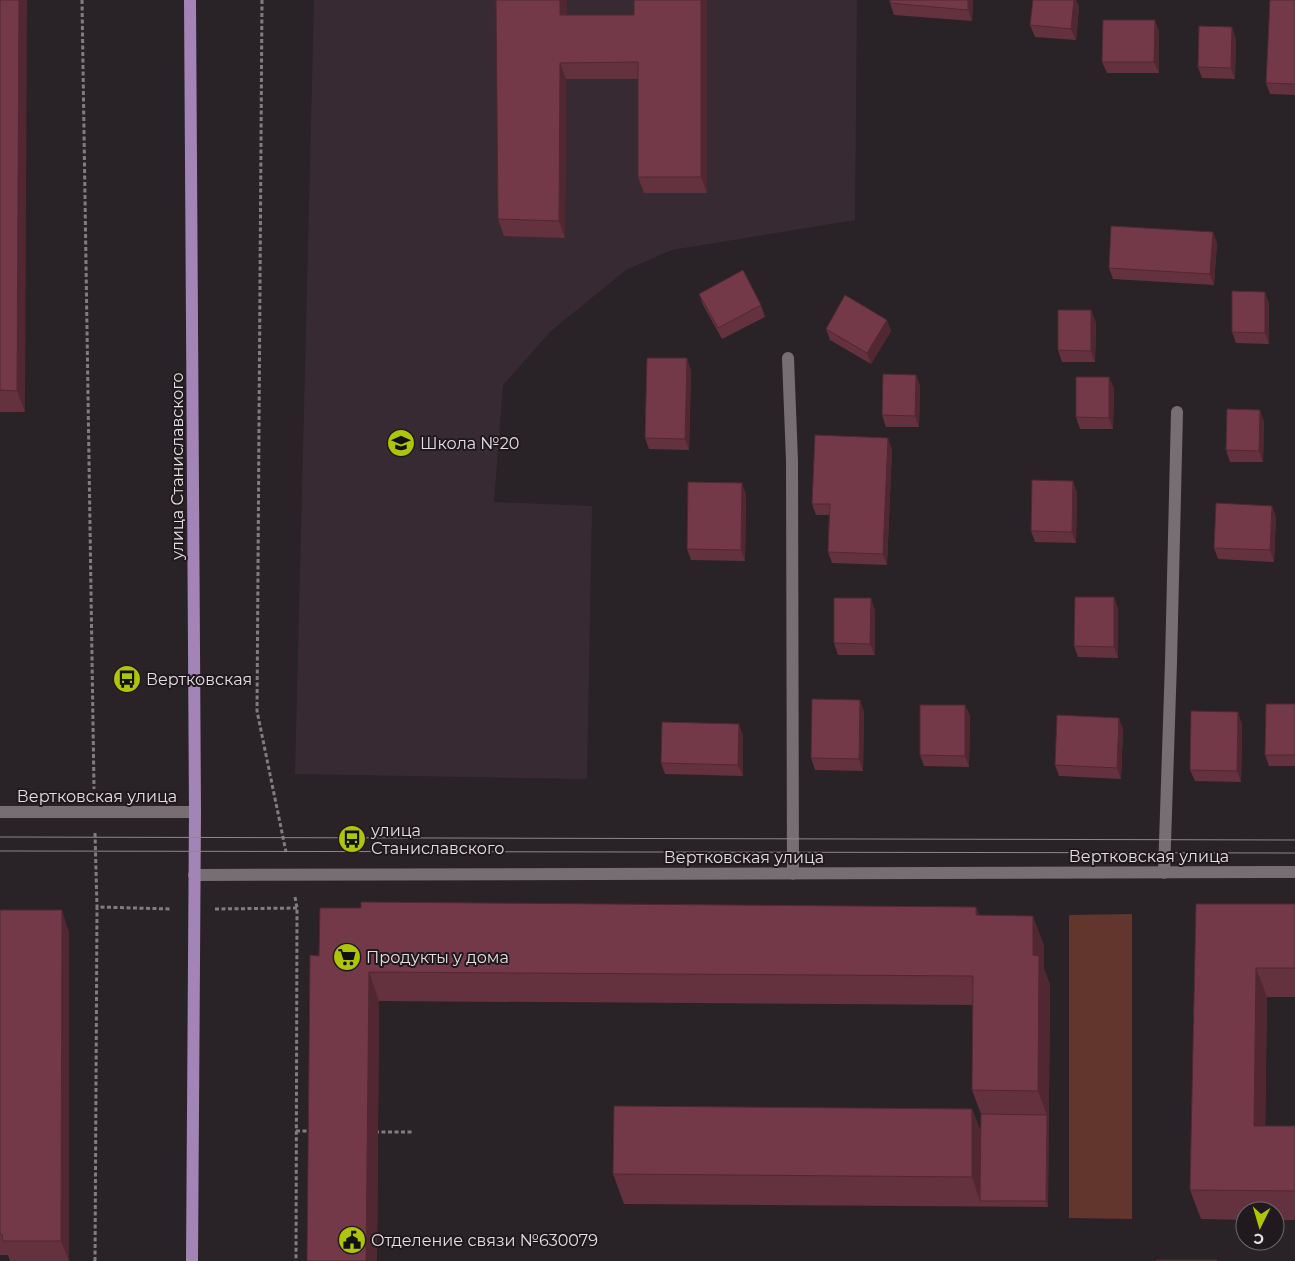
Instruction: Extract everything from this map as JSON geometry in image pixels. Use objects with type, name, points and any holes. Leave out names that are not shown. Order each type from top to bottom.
[{"type":"main road","name":"улица Станиславского","points":[[190,0],[195,812],[192,1261]]},
{"type":"street","points":[[788,358],[792,462],[793,874]]},
{"type":"street","points":[[1164,872],[1177,412]]},
{"type":"street","name":"Вертковская улица","points":[[0,812],[195,812]]},
{"type":"street","name":"Вертковская улица","points":[[194,875],[1295,872]]},
{"type":"path","points":[[82,0],[91,686],[97,907],[95,1261]]},
{"type":"path","points":[[262,0],[257,711],[297,908],[296,1261]]},
{"type":"path","points":[[97,907],[194,909],[297,908]]},
{"type":"path","points":[[296,1131],[316,1131]]},
{"type":"path","points":[[365,1132],[414,1132]]},
{"type":"shaded area","name":"Школа №20","points":[[314,0],[857,0],[855,220],[672,250],[626,270],[551,331],[503,385],[494,502],[592,506],[587,779],[295,774]]},
{"type":"shaded area","points":[[1132,914],[1132,1219],[1069,1218],[1069,915]]},
{"type":"building","points":[[0,0],[19,0],[17,391],[0,390]]},
{"type":"building","points":[[496,0],[560,0],[560,15],[634,15],[634,0],[701,0],[701,177],[638,177],[638,62],[560,63],[559,221],[498,219]]},
{"type":"building","points":[[890,0],[968,0],[968,10],[890,3]]},
{"type":"building","points":[[1033,0],[1074,0],[1071,29],[1030,25]]},
{"type":"building","points":[[1270,0],[1295,0],[1295,84],[1266,83]]},
{"type":"building","points":[[1103,20],[1155,20],[1154,62],[1102,62]]},
{"type":"building","points":[[1199,26],[1232,27],[1231,68],[1198,67]]},
{"type":"building","points":[[1111,226],[1213,232],[1210,274],[1109,268]]},
{"type":"building","points":[[743,270],[761,305],[718,328],[699,294]]},
{"type":"building","points":[[1232,291],[1265,292],[1265,333],[1232,332]]},
{"type":"building","points":[[845,295],[887,320],[867,353],[826,329]]},
{"type":"building","points":[[1058,310],[1091,310],[1091,351],[1058,350]]},
{"type":"building","points":[[647,358],[687,358],[685,439],[645,438]]},
{"type":"building","points":[[883,374],[916,375],[915,416],[882,415]]},
{"type":"building","points":[[1076,377],[1109,377],[1109,418],[1076,417]]},
{"type":"building","points":[[1227,409],[1260,410],[1259,451],[1226,450]]},
{"type":"building","points":[[815,435],[888,438],[883,554],[828,552],[830,504],[812,504]]},
{"type":"building","points":[[1032,480],[1073,481],[1072,532],[1031,531]]},
{"type":"building","points":[[688,482],[742,483],[741,550],[687,549]]},
{"type":"building","points":[[1216,503],[1272,506],[1270,550],[1214,548]]},
{"type":"building","points":[[1075,597],[1114,597],[1114,647],[1074,646]]},
{"type":"building","points":[[834,598],[871,598],[870,644],[834,643]]},
{"type":"building","points":[[812,699],[860,700],[859,759],[811,758]]},
{"type":"building","points":[[1266,704],[1295,704],[1295,755],[1265,755]]},
{"type":"building","points":[[920,705],[965,705],[965,756],[920,755]]},
{"type":"building","points":[[1191,711],[1238,712],[1237,771],[1190,770]]},
{"type":"building","points":[[1057,715],[1119,718],[1117,768],[1055,765]]},
{"type":"building","points":[[662,722],[739,724],[738,765],[661,763]]},
{"type":"building","points":[[361,902],[976,907],[976,915],[1033,916],[1033,955],[1039,956],[1038,1091],[972,1090],[973,976],[369,972],[366,1261],[307,1261],[310,955],[319,956],[320,908],[361,908]]},
{"type":"building","points":[[1196,904],[1295,904],[1295,968],[1256,968],[1254,1126],[1295,1126],[1295,1191],[1190,1190]]},
{"type":"building","points":[[0,910],[62,910],[61,1241],[3,1241],[2,1234],[0,1234]]},
{"type":"building","points":[[614,1106],[972,1109],[972,1177],[613,1174]]},
{"type":"building","points":[[981,1114],[1047,1115],[1046,1201],[980,1201]]},
{"type":"building","points":[[1217,1260],[1217,1261],[1156,1261]]},
{"type":"tram line","points":[[0,837],[1295,840]]},
{"type":"tram line","points":[[0,851],[1295,853]]},
{"type":"place","name":"Школа №20","points":[[401,443]]},
{"type":"place","name":"Вертковская","points":[[127,679]]},
{"type":"place","name":"улица Станиславского","points":[[352,839]]},
{"type":"place","name":"Продукты у дома","points":[[347,957]]},
{"type":"place","name":"Отделение связи №630079","points":[[352,1240]]}]
